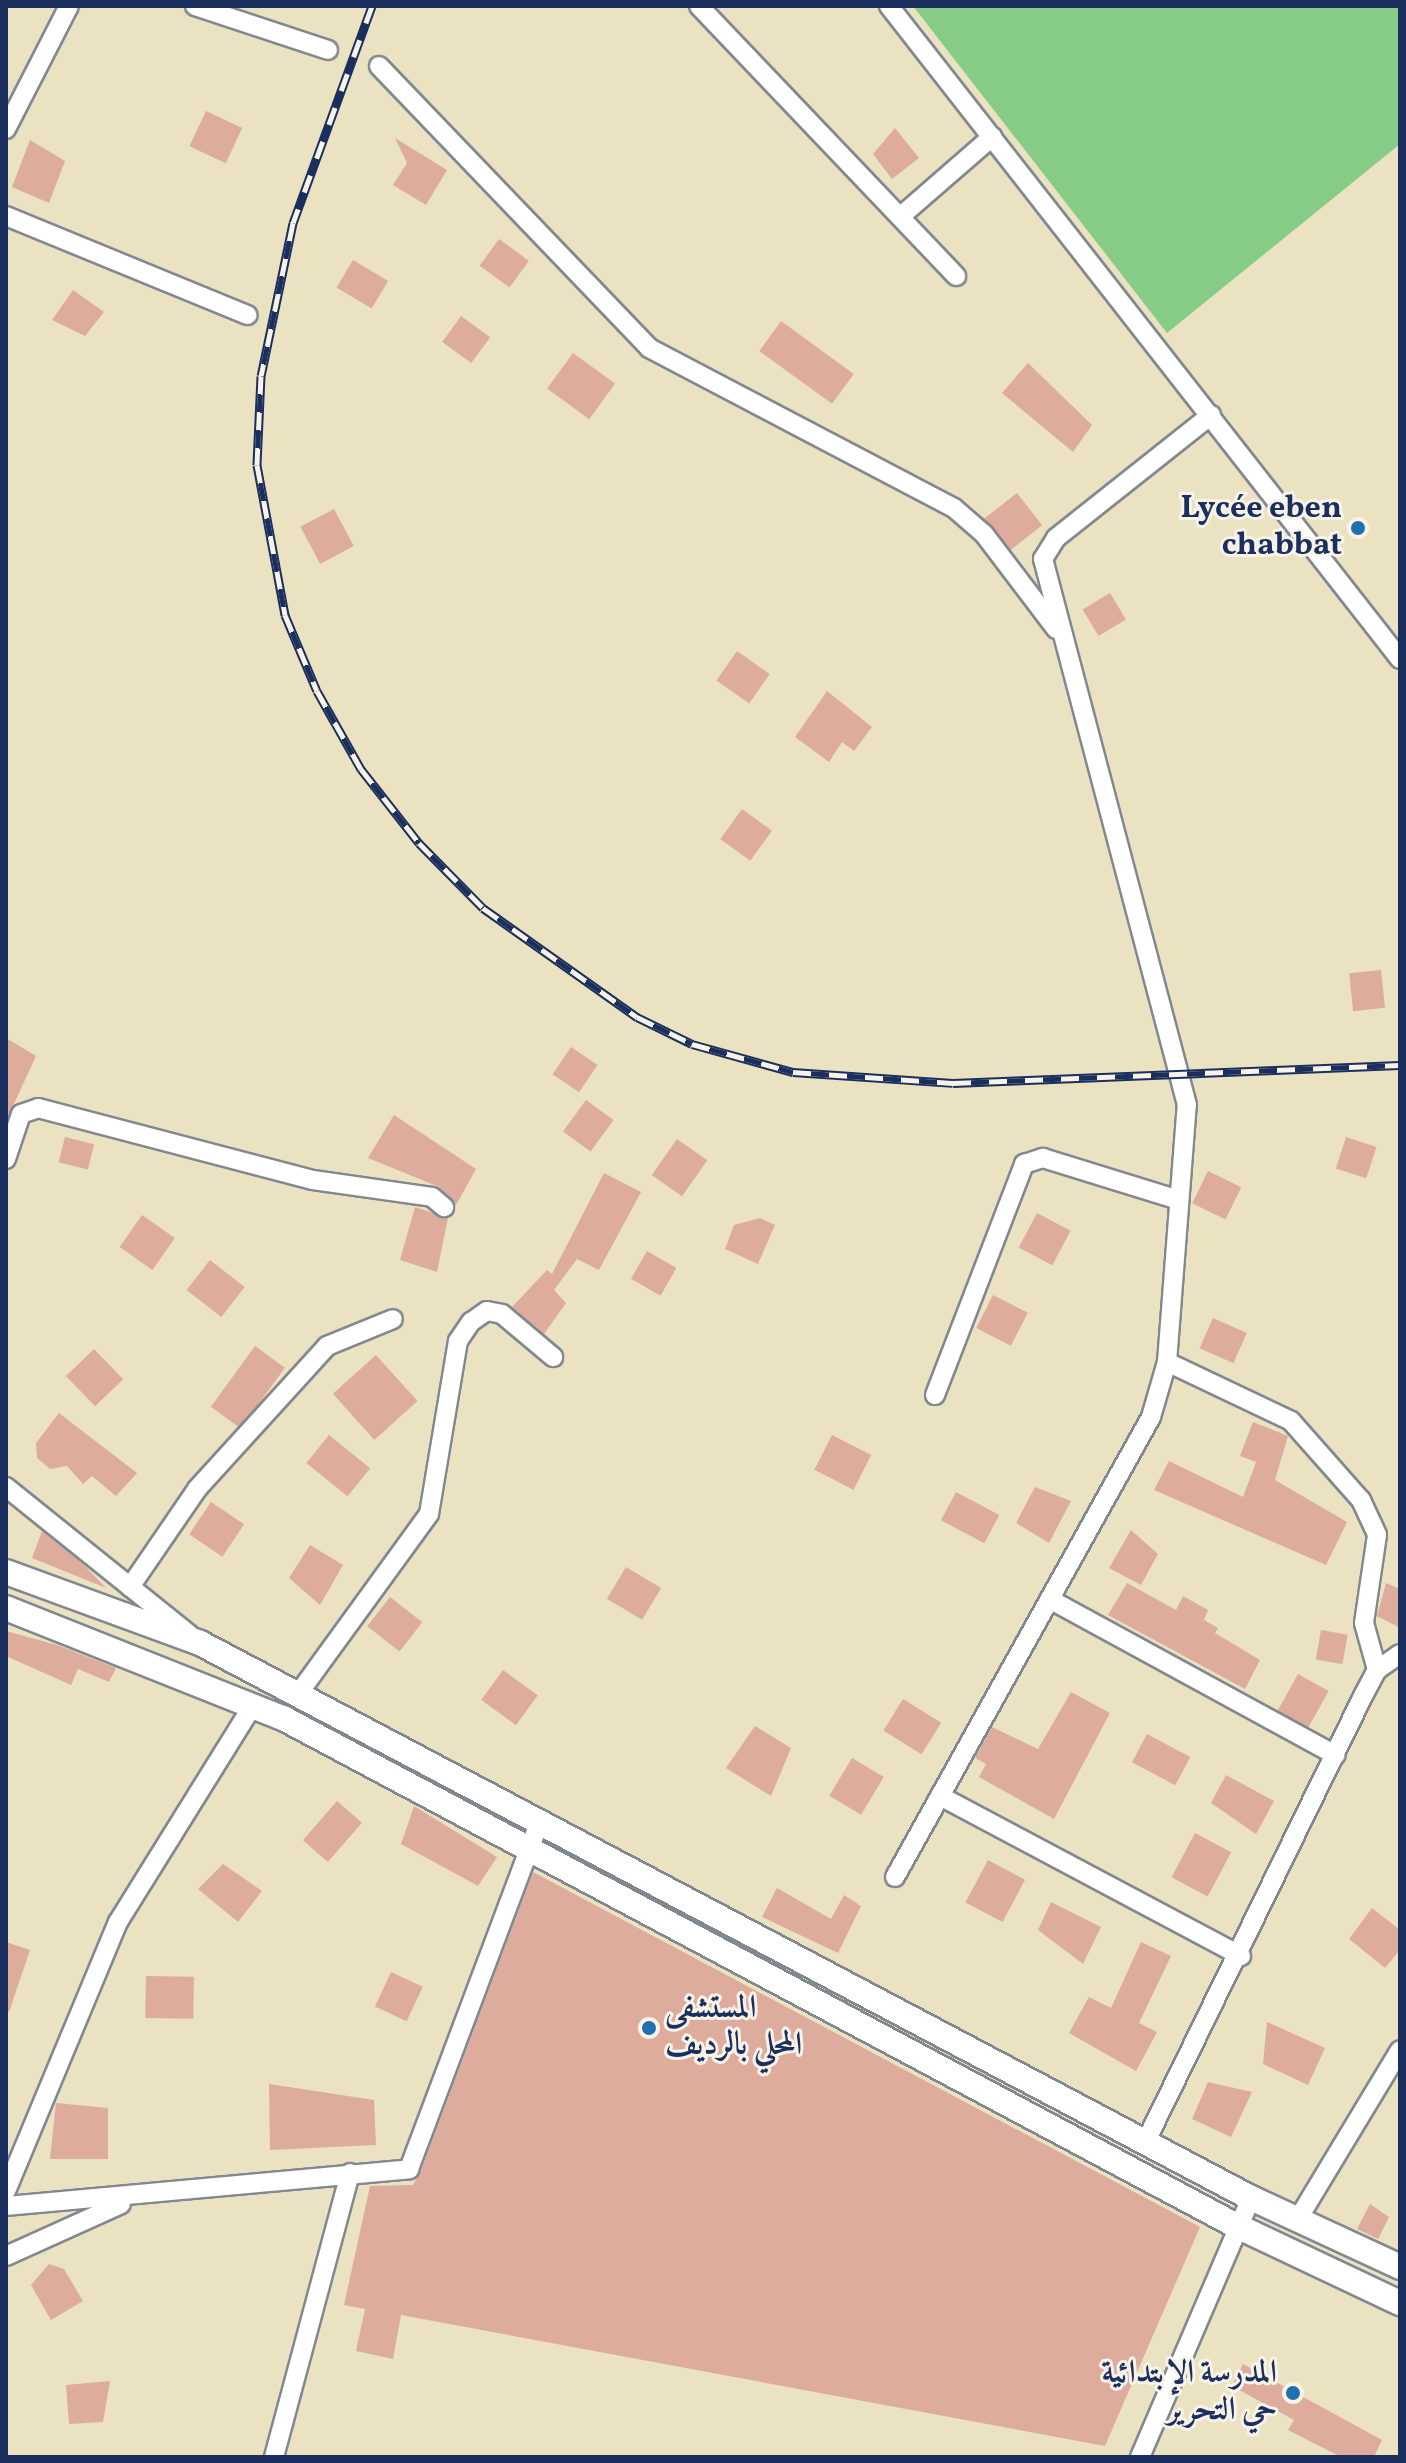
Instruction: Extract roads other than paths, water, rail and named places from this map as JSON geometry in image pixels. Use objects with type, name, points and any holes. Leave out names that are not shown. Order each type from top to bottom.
[{"type":"main road","points":[[6,1572],[200,1643],[296,1697],[1145,2143],[1251,2198],[1400,2267]]},
{"type":"main road","points":[[6,1608],[253,1705],[1237,2226],[1400,2303]]},
{"type":"street","points":[[6,129],[69,6]]},
{"type":"street","points":[[195,6],[328,50]]},
{"type":"street","points":[[699,6],[956,276]]},
{"type":"street","points":[[889,6],[1400,659]]},
{"type":"street","points":[[379,66],[649,348],[954,508],[984,534],[1062,637]]},
{"type":"street","points":[[901,216],[992,137]]},
{"type":"street","points":[[6,216],[247,315]]},
{"type":"street","points":[[895,1877],[1151,1417],[1167,1362],[1186,1135],[1181,1077],[1044,572],[1047,548],[1211,415]]},
{"type":"street","points":[[6,1159],[21,1114],[38,1108],[313,1180],[432,1197],[444,1207]]},
{"type":"street","points":[[935,1395],[1024,1164],[1043,1158],[1179,1200]]},
{"type":"street","points":[[296,1697],[429,1514],[458,1341],[471,1322],[487,1311],[502,1314],[553,1357]]},
{"type":"street","points":[[130,1587],[206,1478],[327,1346],[393,1319]]},
{"type":"street","points":[[1167,1362],[1291,1421],[1361,1500],[1377,1535],[1364,1623],[1377,1670]]},
{"type":"street","points":[[6,1487],[200,1643]]},
{"type":"street","points":[[1051,1600],[1335,1755]]},
{"type":"street","points":[[1145,2143],[1241,1956],[1377,1670],[1400,1654]]},
{"type":"street","points":[[6,2191],[118,1922],[253,1705]]},
{"type":"street","points":[[940,1796],[1241,1956]]},
{"type":"street","points":[[6,2206],[131,2200],[350,2173],[409,2169],[525,1847],[538,1825]]},
{"type":"street","points":[[1298,2219],[1400,2050]]},
{"type":"street","points":[[274,2457],[350,2173]]},
{"type":"street","points":[[1140,2457],[1251,2198]]},
{"type":"street","points":[[6,2256],[131,2200]]},
{"type":"railway","points":[[372,6],[293,223],[261,376],[257,465],[285,615],[317,691],[361,769],[419,843],[483,908],[637,1017],[692,1044],[793,1072],[953,1083],[1400,1065]]},
{"type":"place","name":"Lycée eben chabbat","points":[[1358,528]]},
{"type":"place","name":"المستشفى المحلي بالرديف","points":[[649,2028]]},
{"type":"place","name":"المدرسة الإبتدائية حي التحرير","points":[[1293,2393]]}]
